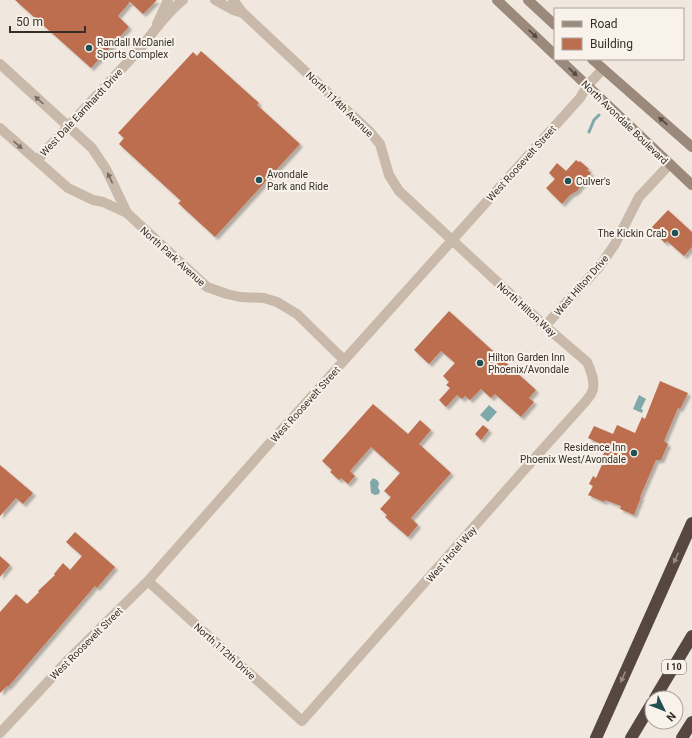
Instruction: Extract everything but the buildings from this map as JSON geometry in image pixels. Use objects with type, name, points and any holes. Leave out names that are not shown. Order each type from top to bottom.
[{"type":"highway","points":[[596,738],[692,523]]},
{"type":"highway","name":"I 10","points":[[660,690],[692,636]]},
{"type":"highway","points":[[631,738],[644,716]]},
{"type":"highway","points":[[682,738],[692,722]]},
{"type":"main road","points":[[496,0],[554,54]]},
{"type":"main road","points":[[528,0],[554,24]]},
{"type":"main road","name":"North Avondale Boulevard","points":[[560,60],[692,185]]},
{"type":"main road","points":[[593,60],[692,147]]},
{"type":"street","name":"West Dale Earnhardt Drive","points":[[156,28],[168,0]]},
{"type":"street","name":"West Dale Earnhardt Drive","points":[[37,160],[183,0]]},
{"type":"street","points":[[215,0],[233,10],[243,13]]},
{"type":"street","points":[[233,0],[243,13]]},
{"type":"street","name":"North 114th Avenue","points":[[243,13],[370,132],[380,144],[389,175],[399,191],[452,240]]},
{"type":"street","name":"North Park Avenue","points":[[0,64],[92,148],[102,162],[127,213]]},
{"type":"street","name":"West Roosevelt Street","points":[[0,733],[69,659],[148,581],[344,360],[580,98],[587,86],[603,69]]},
{"type":"street","name":"North Park Avenue","points":[[0,128],[68,188],[93,200],[103,202],[127,213],[207,287],[240,297],[264,298],[277,302],[297,314],[344,360]]},
{"type":"street","name":"West Hilton Drive","points":[[545,326],[600,266],[612,248],[639,197],[670,164]]},
{"type":"street","name":"North Hilton Way","points":[[452,240],[545,326],[587,362],[591,370],[593,383]]},
{"type":"street","name":"West Hotel Way","points":[[302,721],[540,451],[586,401],[592,392],[593,383]]},
{"type":"street","name":"North 112th Drive","points":[[148,581],[302,721]]},
{"type":"water","points":[[639,395],[646,399],[641,409],[643,410],[642,413],[633,409]]},
{"type":"water","points":[[489,405],[497,412],[488,422],[480,415]]},
{"type":"water","points":[[373,478],[379,483],[378,488],[380,491],[379,494],[375,495],[371,493],[370,482]]},
{"type":"waterway","points":[[589,132],[594,120],[599,115]]},
{"type":"place","name":"Randall McDaniel Sports Complex","points":[[89,48]]},
{"type":"place","name":"Avondale Park and Ride","points":[[259,180]]},
{"type":"place","name":"Culver's","points":[[568,181]]},
{"type":"place","name":"The Kickin Crab","points":[[675,233]]},
{"type":"place","name":"Hilton Garden Inn Phoenix/Avondale","points":[[480,363]]},
{"type":"place","name":"Residence Inn Phoenix West/Avondale","points":[[634,453]]}]
